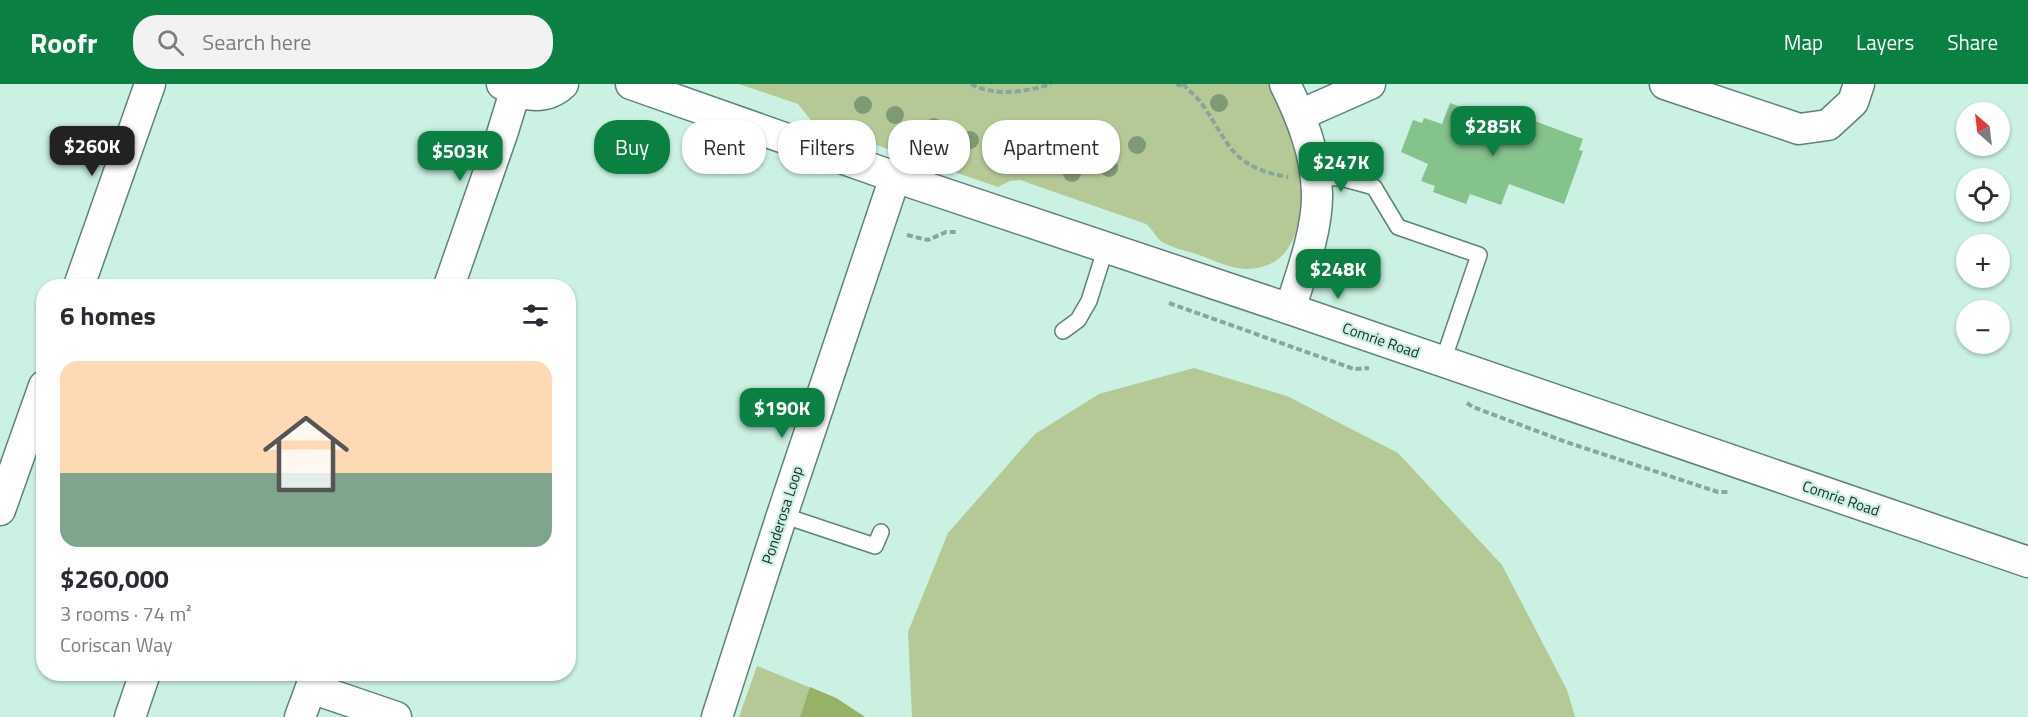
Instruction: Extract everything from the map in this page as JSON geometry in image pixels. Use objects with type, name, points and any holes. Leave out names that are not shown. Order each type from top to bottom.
[{"type":"street","points":[[81,279],[150,84]]},
{"type":"street","points":[[452,279],[502,134],[508,88],[531,96],[558,89],[563,84]]},
{"type":"street","name":"Comrie Road","points":[[631,84],[895,177],[1290,309],[2028,562]]},
{"type":"street","points":[[1285,84],[1300,116],[1315,162],[1303,177],[1317,192],[1316,212],[1306,257],[1290,309]]},
{"type":"street","points":[[1300,116],[1370,84]]},
{"type":"street","points":[[1665,84],[1799,129],[1828,125],[1853,102],[1859,84]]},
{"type":"street","name":"Ponderosa Loop","points":[[717,717],[895,177]]},
{"type":"street","points":[[0,510],[12,435],[36,398]]},
{"type":"street","points":[[130,717],[142,681]]},
{"type":"street","points":[[300,717],[313,681],[396,717]]},
{"type":"lane","points":[[1303,177],[1341,178],[1374,188],[1398,227],[1479,255],[1443,361]]},
{"type":"lane","points":[[1064,331],[1078,320],[1089,301],[1106,247]]},
{"type":"lane","points":[[782,515],[875,546],[881,532]]},
{"type":"path","points":[[971,84],[991,91],[1007,92],[1040,88],[1051,84]]},
{"type":"path","points":[[1176,84],[1184,85],[1201,103],[1228,147],[1246,164],[1259,170],[1303,177]]},
{"type":"path","points":[[905,235],[928,240],[950,231],[963,234]]},
{"type":"green space","points":[[739,84],[1270,84],[1289,128],[1298,161],[1301,181],[1299,222],[1293,240],[1283,255],[1268,265],[1247,269],[1235,268],[1168,245],[1162,242],[1146,224],[1020,180],[1010,181],[998,187],[960,174],[970,174],[970,120],[888,120],[888,149],[876,145],[876,120],[811,120],[798,104]]},
{"type":"green space","points":[[1194,368],[1287,396],[1398,453],[1502,565],[1567,690],[1575,717],[912,717],[908,632],[948,533],[1035,434],[1099,394]]},
{"type":"green space","points":[[757,666],[836,698],[865,717],[739,717]]},
{"type":"green space","points":[[810,687],[836,698],[865,717],[800,717]]},
{"type":"building","points":[[1450,103],[1528,131],[1532,120],[1583,139],[1579,150],[1583,151],[1564,204],[1509,184],[1501,205],[1470,194],[1466,204],[1433,192],[1435,186],[1421,181],[1428,164],[1401,152],[1413,120],[1422,123],[1424,118],[1442,124]]}]
